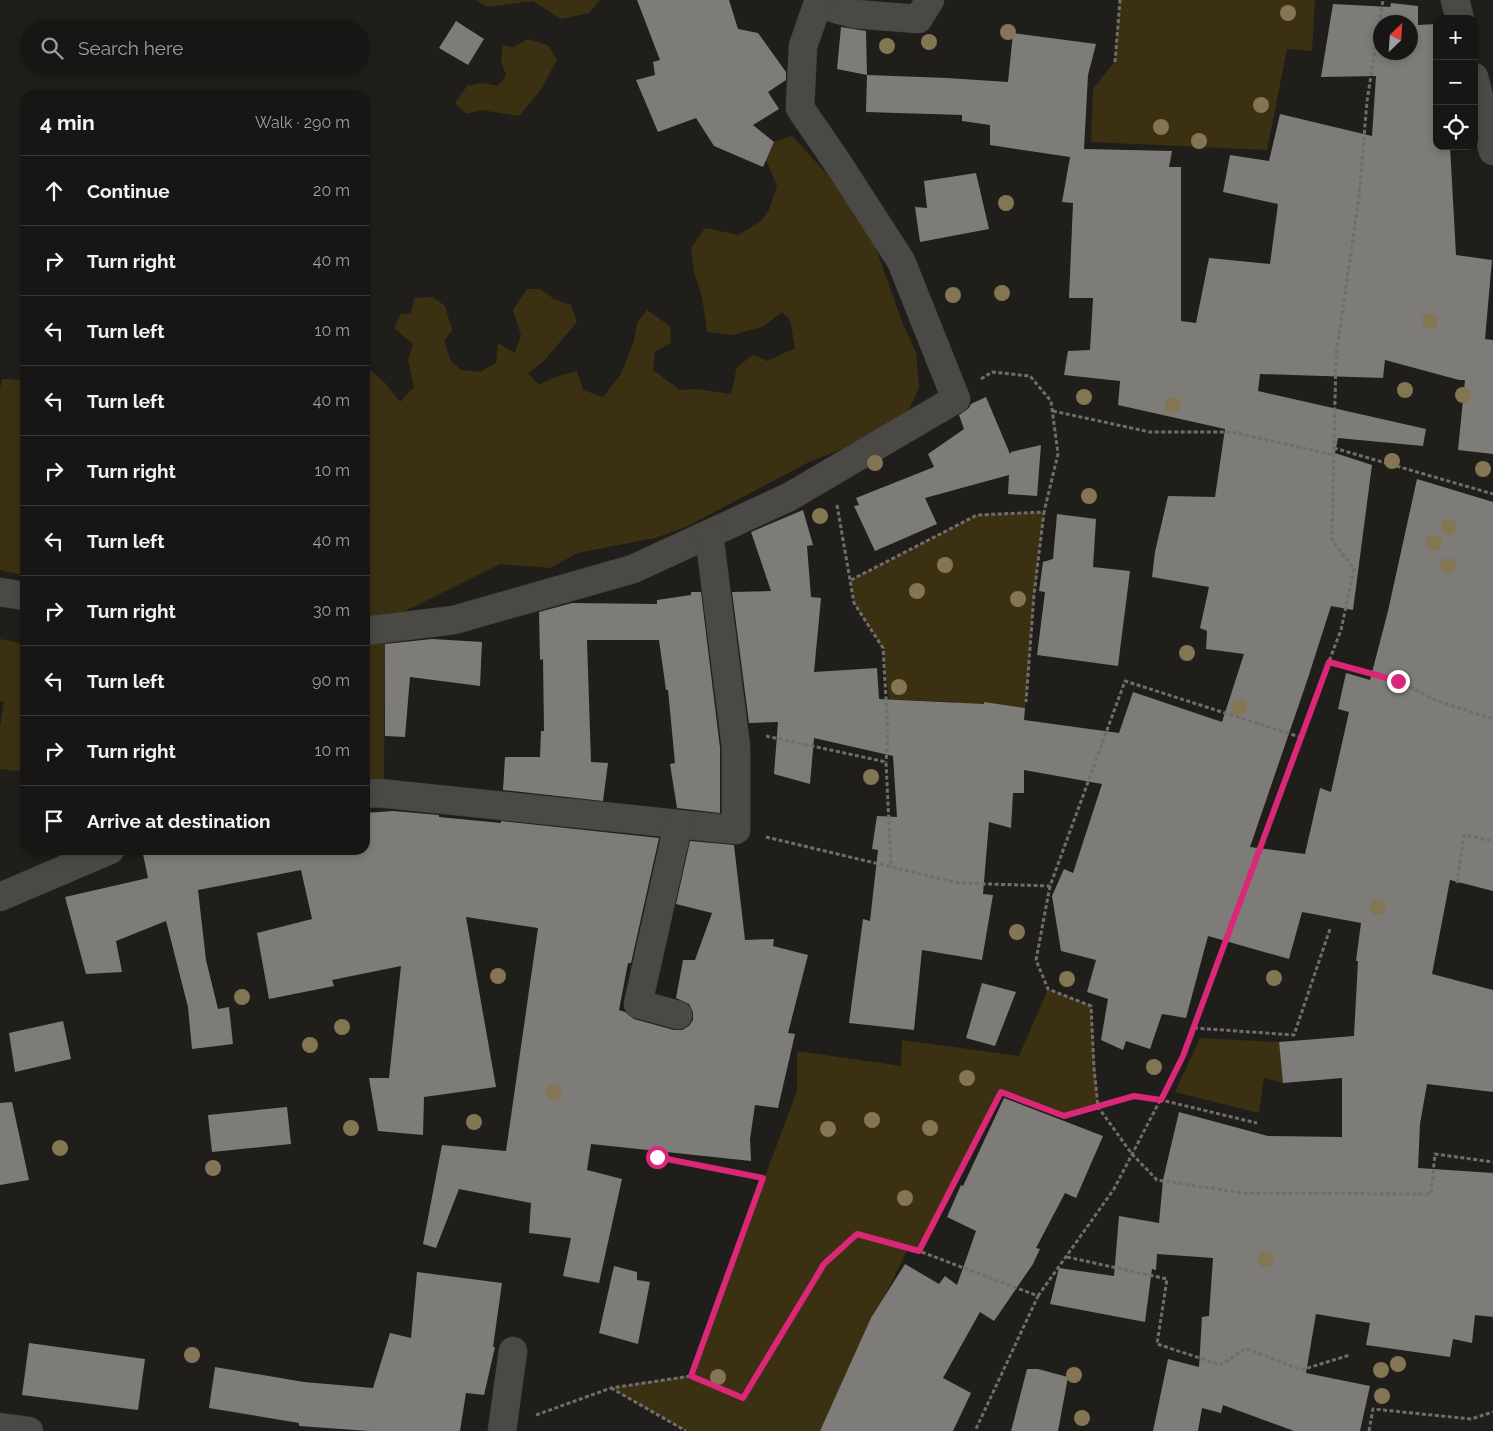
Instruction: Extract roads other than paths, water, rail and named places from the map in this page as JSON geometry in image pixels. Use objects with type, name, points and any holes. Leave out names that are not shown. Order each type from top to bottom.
[{"type":"street","points":[[370,630],[454,620],[633,569],[789,498],[956,399],[901,261],[800,108],[803,46],[818,2],[854,14],[918,20],[930,0]]},
{"type":"street","points":[[1455,0],[1459,15]]},
{"type":"street","points":[[1478,93],[1493,151]]},
{"type":"street","points":[[370,794],[736,830],[736,747],[709,534]]},
{"type":"street","points":[[0,592],[20,595]]},
{"type":"street","points":[[678,825],[638,1004],[678,1015]]},
{"type":"street","points":[[0,897],[98,855]]},
{"type":"street","points":[[502,1429],[513,1351]]},
{"type":"street","points":[[0,1428],[29,1431]]}]
